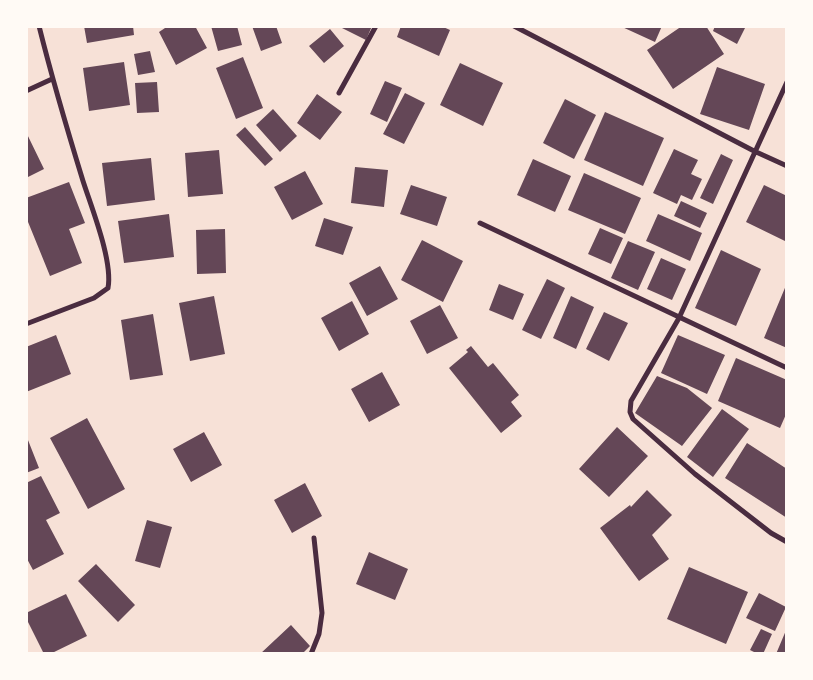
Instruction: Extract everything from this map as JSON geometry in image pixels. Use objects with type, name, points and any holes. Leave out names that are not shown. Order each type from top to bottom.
[{"type":"street","points":[[26,324],[94,298],[108,288],[110,277],[103,245],[52,78],[39,26]]},
{"type":"street","points":[[339,93],[376,26]]},
{"type":"street","points":[[514,26],[754,151],[787,166]]},
{"type":"street","points":[[26,91],[52,78]]},
{"type":"street","points":[[787,82],[679,318],[631,400],[630,412],[633,419],[695,474],[787,542]]},
{"type":"street","points":[[480,223],[787,368]]},
{"type":"street","points":[[311,654],[319,634],[322,613],[314,538]]},
{"type":"building","points":[[84,26],[133,26],[134,35],[87,43]]},
{"type":"building","points":[[168,26],[195,26],[207,48],[176,65],[159,32]]},
{"type":"building","points":[[211,26],[237,26],[242,45],[218,51]]},
{"type":"building","points":[[252,26],[276,26],[282,43],[261,51]]},
{"type":"building","points":[[338,26],[372,26],[366,40]]},
{"type":"building","points":[[401,26],[441,26],[450,30],[439,56],[397,37]]},
{"type":"building","points":[[620,26],[662,26],[655,42]]},
{"type":"building","points":[[682,26],[706,26],[724,54],[673,89],[647,50]]},
{"type":"building","points":[[715,26],[746,26],[737,44],[713,31]]},
{"type":"building","points":[[330,29],[344,46],[324,63],[309,46]]},
{"type":"building","points":[[150,51],[155,72],[138,75],[134,54]]},
{"type":"building","points":[[243,57],[263,108],[236,119],[216,68]]},
{"type":"building","points":[[124,62],[130,105],[89,111],[83,68]]},
{"type":"building","points":[[460,63],[503,83],[483,126],[440,105]]},
{"type":"building","points":[[717,67],[765,84],[749,130],[700,114]]},
{"type":"building","points":[[385,81],[402,88],[387,122],[370,114]]},
{"type":"building","points":[[157,82],[159,112],[137,113],[135,83]]},
{"type":"building","points":[[405,93],[425,103],[404,144],[383,134]]},
{"type":"building","points":[[317,94],[342,112],[320,140],[297,123]]},
{"type":"building","points":[[565,99],[596,115],[574,159],[543,143]]},
{"type":"building","points":[[273,109],[297,136],[280,152],[256,125]]},
{"type":"building","points":[[605,112],[664,138],[643,186],[584,160]]},
{"type":"building","points":[[245,127],[273,159],[265,166],[236,135]]},
{"type":"building","points":[[26,132],[44,169],[26,178]]},
{"type":"building","points":[[674,149],[698,160],[691,174],[702,179],[692,200],[681,195],[677,204],[653,193]]},
{"type":"building","points":[[219,150],[223,194],[188,197],[185,153]]},
{"type":"building","points":[[721,154],[733,160],[713,204],[700,198]]},
{"type":"building","points":[[151,158],[155,200],[107,206],[102,163]]},
{"type":"building","points":[[533,159],[571,176],[555,212],[517,195]]},
{"type":"building","points":[[355,167],[388,170],[384,207],[351,203]]},
{"type":"building","points":[[305,171],[323,204],[292,220],[274,187]]},
{"type":"building","points":[[584,173],[641,198],[625,234],[568,210]]},
{"type":"building","points":[[69,182],[85,223],[69,229],[82,263],[50,276],[26,217],[26,198]]},
{"type":"building","points":[[411,185],[447,197],[437,226],[400,214]]},
{"type":"building","points":[[764,185],[787,196],[787,242],[746,222]]},
{"type":"building","points":[[681,201],[707,213],[700,228],[674,216]]},
{"type":"building","points":[[169,214],[174,257],[124,263],[118,221]]},
{"type":"building","points":[[658,214],[702,233],[690,261],[646,241]]},
{"type":"building","points":[[324,218],[353,227],[343,255],[315,246]]},
{"type":"building","points":[[600,228],[623,238],[611,264],[588,254]]},
{"type":"building","points":[[225,229],[226,273],[197,274],[196,230]]},
{"type":"building","points":[[422,240],[463,261],[443,302],[401,280]]},
{"type":"building","points":[[628,241],[655,252],[638,290],[611,278]]},
{"type":"building","points":[[721,250],[761,269],[736,326],[695,308]]},
{"type":"building","points":[[661,258],[686,269],[672,300],[647,289]]},
{"type":"building","points":[[380,266],[398,299],[367,316],[349,283]]},
{"type":"building","points":[[547,279],[565,288],[541,339],[522,330]]},
{"type":"building","points":[[787,283],[787,348],[764,338]]},
{"type":"building","points":[[499,284],[524,294],[513,320],[489,310]]},
{"type":"building","points":[[214,296],[225,354],[190,361],[179,303]]},
{"type":"building","points":[[571,296],[594,307],[576,349],[553,338]]},
{"type":"building","points":[[352,301],[369,334],[339,351],[321,318]]},
{"type":"building","points":[[440,305],[458,338],[427,354],[410,321]]},
{"type":"building","points":[[604,312],[628,323],[609,361],[586,349]]},
{"type":"building","points":[[153,314],[163,375],[130,380],[121,320]]},
{"type":"building","points":[[56,335],[71,374],[26,392],[26,347]]},
{"type":"building","points":[[678,335],[725,355],[707,394],[661,373]]},
{"type":"building","points":[[471,346],[488,367],[493,363],[519,395],[511,402],[522,416],[501,433],[449,368],[468,352],[466,350]]},
{"type":"building","points":[[736,358],[787,380],[787,412],[780,428],[718,401]]},
{"type":"building","points":[[382,372],[400,405],[369,422],[351,389]]},
{"type":"building","points":[[657,376],[687,388],[712,408],[682,446],[635,413]]},
{"type":"building","points":[[722,409],[749,429],[713,477],[687,457]]},
{"type":"building","points":[[87,418],[125,489],[88,509],[50,438]]},
{"type":"building","points":[[617,427],[648,456],[609,497],[579,469]]},
{"type":"building","points":[[204,432],[222,465],[191,482],[173,449]]},
{"type":"building","points":[[26,435],[39,468],[26,473]]},
{"type":"building","points":[[747,443],[787,469],[787,518],[725,478]]},
{"type":"building","points":[[41,476],[60,513],[46,520],[64,554],[33,570],[26,557],[26,483]]},
{"type":"building","points":[[305,483],[322,516],[292,533],[274,500]]},
{"type":"building","points":[[647,490],[672,515],[652,535],[669,559],[639,581],[600,528],[630,505],[631,507]]},
{"type":"building","points":[[147,520],[172,527],[160,568],[135,561]]},
{"type":"building","points":[[369,552],[408,569],[395,600],[356,584]]},
{"type":"building","points":[[96,564],[135,605],[118,622],[78,581]]},
{"type":"building","points":[[689,567],[748,592],[726,644],[667,619]]},
{"type":"building","points":[[759,593],[786,607],[775,631],[746,618]]},
{"type":"building","points":[[66,594],[87,636],[50,654],[44,654],[26,618],[26,613]]},
{"type":"building","points":[[291,625],[310,646],[302,654],[260,654]]},
{"type":"building","points":[[787,628],[787,654],[776,654]]},
{"type":"building","points":[[761,629],[772,634],[763,654],[758,654],[750,650]]}]
